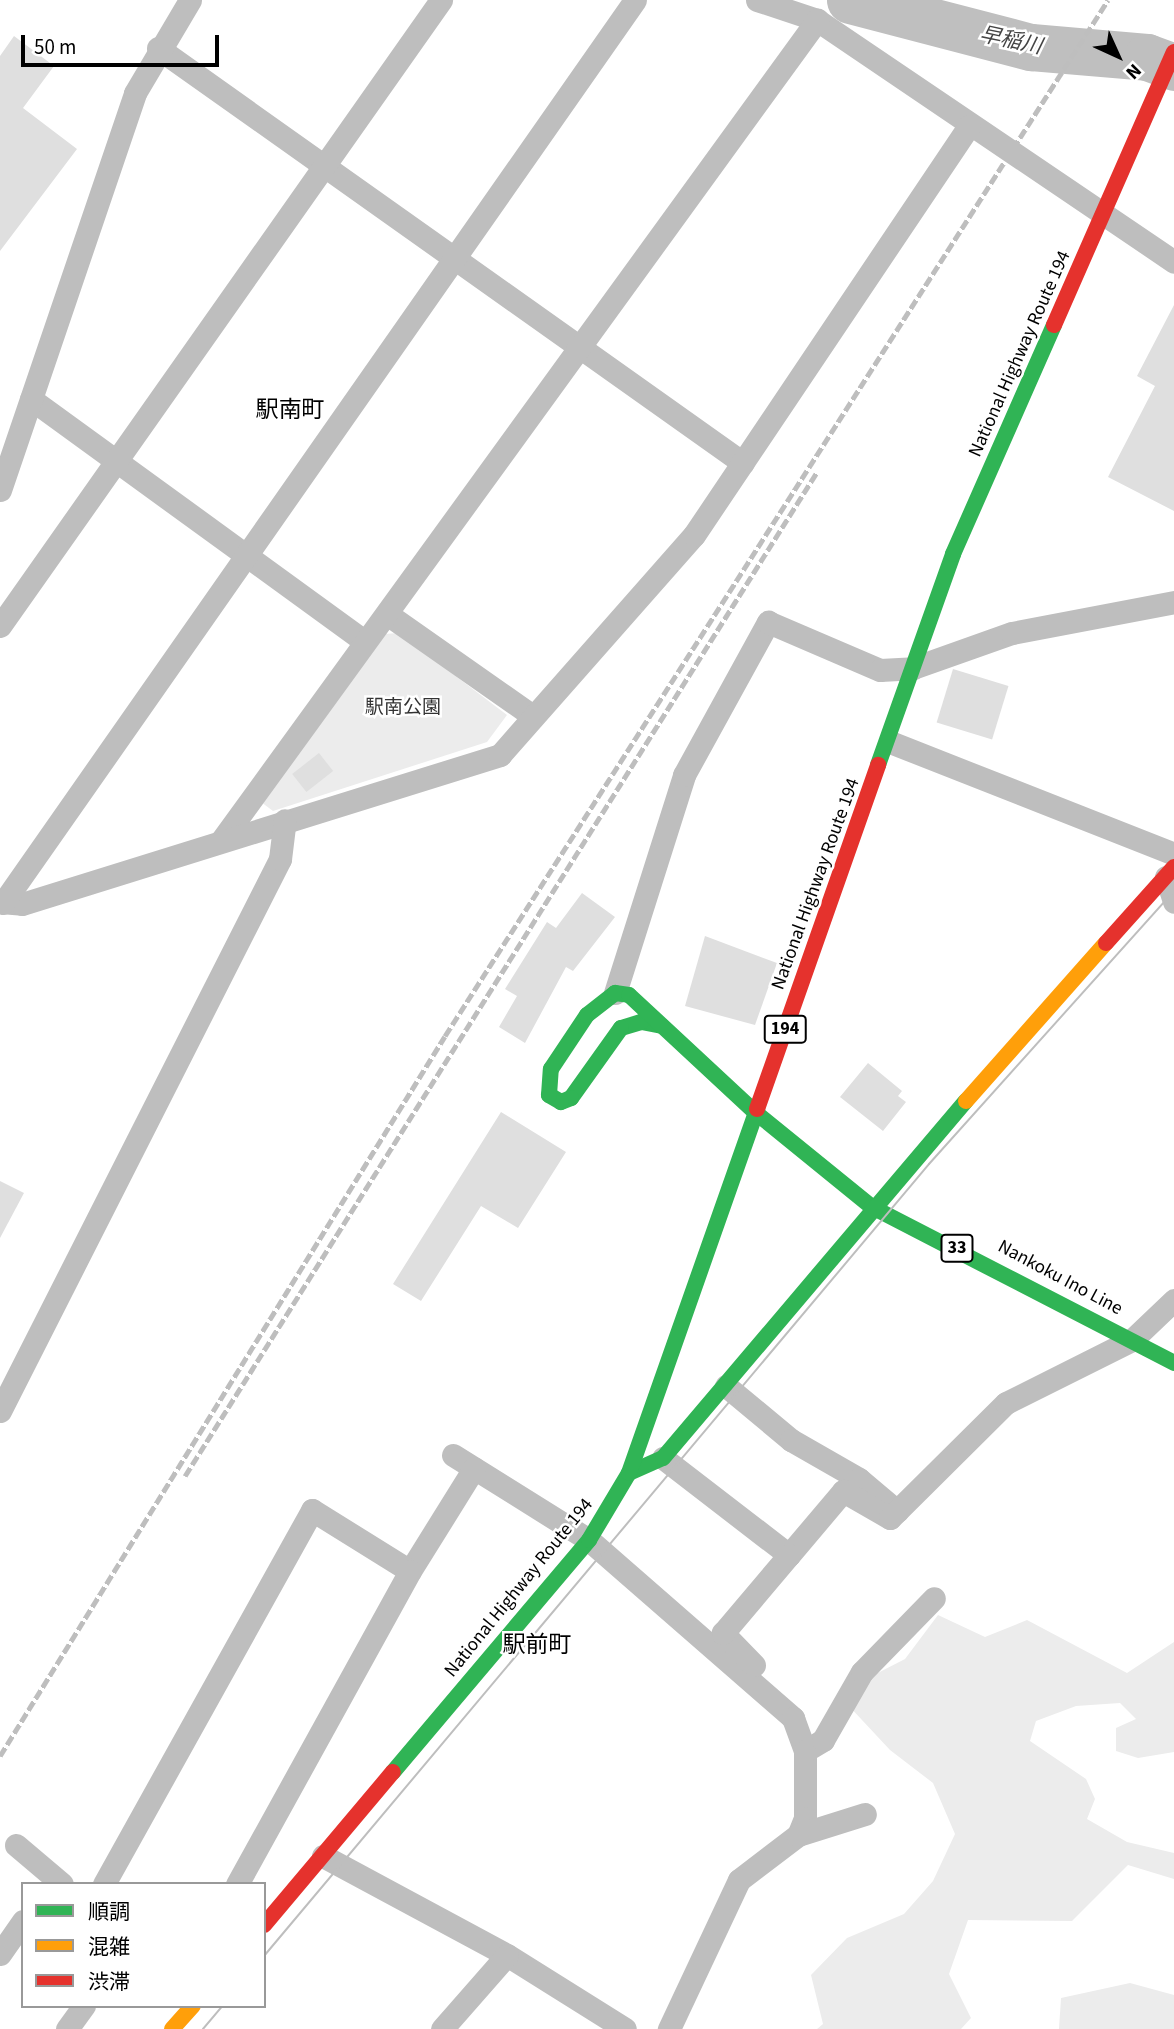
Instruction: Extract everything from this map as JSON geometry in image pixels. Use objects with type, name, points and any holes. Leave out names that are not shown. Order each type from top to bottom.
[{"type":"main road","name":"National Highway Route 194","points":[[266,1919],[323,1856],[589,1539],[629,1473],[755,1112],[890,742],[953,554],[1174,52]]},
{"type":"main road","points":[[629,1473],[663,1458],[726,1386],[872,1207],[1170,872]]},
{"type":"main road","points":[[615,993],[587,1015],[551,1069],[549,1095],[561,1102],[571,1098],[621,1028],[641,1022],[662,1026]]},
{"type":"main road","name":"Nankoku Ino Line","points":[[615,993],[629,995],[755,1112],[872,1207],[1174,1363]]},
{"type":"main road","points":[[172,2029],[191,2008]]},
{"type":"street","points":[[0,490],[135,93],[158,48],[190,0]]},
{"type":"street","points":[[0,626],[328,168],[441,0]]},
{"type":"street","points":[[1,903],[635,0]]},
{"type":"street","points":[[757,0],[817,20],[969,126],[1105,212],[1174,262]]},
{"type":"street","points":[[221,841],[363,640],[390,616],[582,343],[817,20]]},
{"type":"street","points":[[158,48],[582,343],[743,463]]},
{"type":"street","points":[[1,903],[22,904],[500,755],[694,535],[969,126]]},
{"type":"street","points":[[31,399],[363,640]]},
{"type":"street","points":[[615,993],[684,775],[768,622],[880,670],[913,668],[1012,633],[1174,602]]},
{"type":"street","points":[[390,616],[533,716]]},
{"type":"street","points":[[890,742],[1174,854]]},
{"type":"street","points":[[0,1411],[280,859],[285,820]]},
{"type":"street","points":[[1170,872],[1174,902]]},
{"type":"street","points":[[777,1700],[766,1677],[723,1633],[843,1492],[890,1518],[1006,1403],[1132,1340],[1174,1300]]},
{"type":"street","points":[[726,1386],[791,1440],[859,1479],[897,1511]]},
{"type":"street","points":[[453,1455],[589,1539],[777,1700],[793,1718],[804,1751],[808,1789],[798,1835]]},
{"type":"street","points":[[663,1458],[789,1555]]},
{"type":"street","points":[[238,1882],[410,1572],[474,1468]]},
{"type":"street","points":[[105,1882],[312,1510],[410,1572]]},
{"type":"street","points":[[804,1751],[823,1740],[862,1672],[933,1598]]},
{"type":"street","points":[[669,2029],[739,1880],[798,1835],[865,1814]]},
{"type":"street","points":[[16,1845],[54,1881]]},
{"type":"street","points":[[323,1856],[507,1955],[625,2029]]},
{"type":"street","points":[[0,1954],[21,1923]]},
{"type":"street","points":[[443,2029],[507,1955]]},
{"type":"street","points":[[67,2029],[83,2008]]},
{"type":"green space","name":"駅南公園","points":[[399,633],[507,715],[487,742],[273,811],[261,802],[384,634]]},
{"type":"green space","points":[[938,1615],[985,1637],[1027,1620],[1127,1673],[1174,1642],[1174,1752],[1138,1758],[1116,1751],[1116,1728],[1136,1719],[1120,1703],[1076,1706],[1036,1721],[1030,1741],[1086,1779],[1095,1799],[1087,1819],[1127,1842],[1174,1853],[1174,1879],[1128,1865],[1072,1921],[968,1920],[949,1974],[971,2018],[961,2029],[817,2029],[823,2024],[811,1975],[847,1938],[904,1914],[933,1881],[955,1834],[933,1783],[890,1750],[848,1705],[866,1679],[905,1659]]},
{"type":"green space","points":[[1130,1983],[1174,1995],[1174,2029],[1059,2029],[1061,1998]]},
{"type":"building","points":[[14,36],[54,66],[23,108],[77,149],[0,251],[0,56]]},
{"type":"building","points":[[1174,305],[1174,511],[1108,477],[1155,386],[1137,376]]},
{"type":"building","points":[[953,669],[1008,686],[992,740],[937,723]]},
{"type":"building","points":[[319,753],[333,771],[306,792],[292,774]]},
{"type":"building","points":[[582,893],[615,917],[573,971],[566,967],[525,1043],[499,1027],[517,996],[505,989],[547,922],[556,928]]},
{"type":"building","points":[[705,936],[777,963],[755,1025],[685,1006]]},
{"type":"building","points":[[868,1063],[902,1091],[898,1096],[906,1102],[883,1131],[840,1097]]},
{"type":"building","points":[[501,1112],[566,1152],[518,1228],[481,1206],[421,1301],[393,1284]]},
{"type":"building","points":[[0,1181],[24,1193],[0,1238]]},
{"type":"waterway","name":"早稲川","points":[[850,0],[1031,47],[1147,57],[1174,67]]},
{"type":"tram line","points":[[266,1954],[929,1164],[1174,891]]},
{"type":"tram line","points":[[203,2029],[220,2008]]},
{"type":"railway","points":[[0,1756],[445,1036],[1108,0]]},
{"type":"railway","points":[[185,1476],[817,472]]},
{"type":"traffic: fast","points":[[878,765],[953,554],[1054,325]]},
{"type":"traffic: fast","points":[[662,1026],[641,1022],[621,1028],[571,1098],[561,1102],[549,1095],[551,1069],[587,1015],[615,993],[629,995],[755,1112]]},
{"type":"traffic: fast","points":[[629,1473],[663,1458],[966,1101]]},
{"type":"traffic: fast","points":[[393,1772],[589,1540],[629,1473],[757,1109]]},
{"type":"traffic: fast","points":[[755,1112],[872,1207],[1174,1363]]},
{"type":"traffic: slow","points":[[966,1101],[1106,943]]},
{"type":"traffic: slow","points":[[172,2029],[191,2008]]},
{"type":"traffic: jam","points":[[1054,325],[1174,52]]},
{"type":"traffic: jam","points":[[757,1109],[878,765]]},
{"type":"traffic: jam","points":[[1106,943],[1174,867]]},
{"type":"traffic: jam","points":[[266,1923],[393,1772]]},
{"type":"district","name":"駅南町","points":[[290,410]]},
{"type":"district","name":"駅前町","points":[[537,1645]]}]
